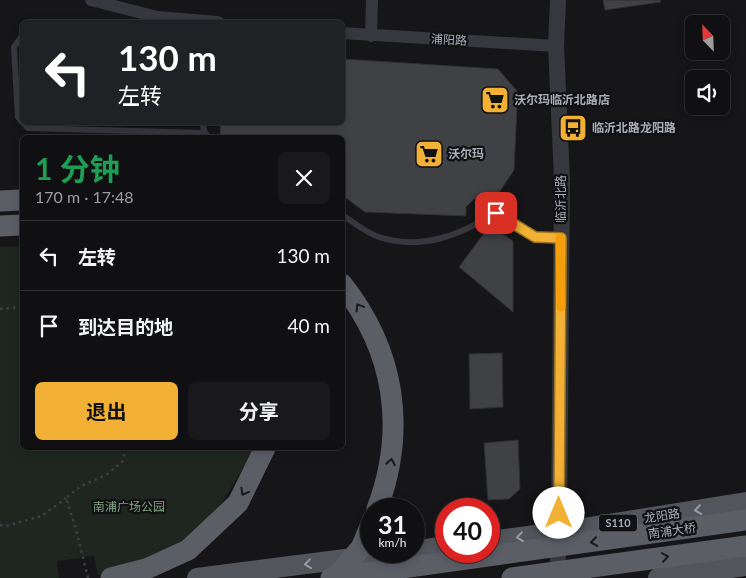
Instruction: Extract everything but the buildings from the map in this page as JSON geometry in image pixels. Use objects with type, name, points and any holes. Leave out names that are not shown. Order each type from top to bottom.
[{"type":"highway","points":[[0,201],[20,200]]},
{"type":"highway","points":[[0,226],[20,225]]},
{"type":"highway","points":[[345,288],[366,318],[380,348],[394,417],[394,445],[388,480],[381,498]]},
{"type":"highway","points":[[111,578],[146,569],[188,550],[238,502],[264,450]]},
{"type":"highway","name":"南浦大桥","points":[[331,578],[746,520]]},
{"type":"highway","name":"南浦大桥","points":[[512,578],[746,546]]},
{"type":"highway","points":[[335,578],[360,549]]},
{"type":"main road","name":"龙阳路","points":[[500,540],[746,502]]},
{"type":"main road","points":[[197,578],[360,557]]},
{"type":"main road","points":[[658,578],[746,566]]},
{"type":"street","points":[[91,0],[157,17],[182,20]]},
{"type":"street","points":[[371,36],[372,0]]},
{"type":"street","name":"临沂北路","points":[[556,578],[559,532],[562,179],[556,46],[558,0]]},
{"type":"street","name":"浦阳路","points":[[345,33],[556,46]]},
{"type":"lane","points":[[20,39],[14,47],[18,117],[20,119]]},
{"type":"lane","points":[[26,125],[28,128],[207,135]]},
{"type":"lane","points":[[345,217],[378,237],[414,244],[473,226],[496,213],[535,237],[561,238]]},
{"type":"path","points":[[0,309],[20,308]]},
{"type":"path","points":[[0,525],[6,526],[42,516],[81,486],[106,475],[122,462],[125,450]]},
{"type":"path","points":[[66,498],[88,578]]},
{"type":"green space","name":"南浦广场公园","points":[[20,246],[20,450],[255,450],[219,507],[167,560],[98,575],[94,556],[57,561],[59,578],[0,578],[0,247]]},
{"type":"slow traffic","points":[[560,238],[561,307]]},
{"type":"place","name":"沃尔玛临沂北路店","points":[[495,100]]},
{"type":"place","name":"临沂北路龙阳路","points":[[573,128]]},
{"type":"place","name":"沃尔玛","points":[[429,154]]},
{"type":"route","points":[[496,213],[535,237],[561,238],[559,513]]}]
